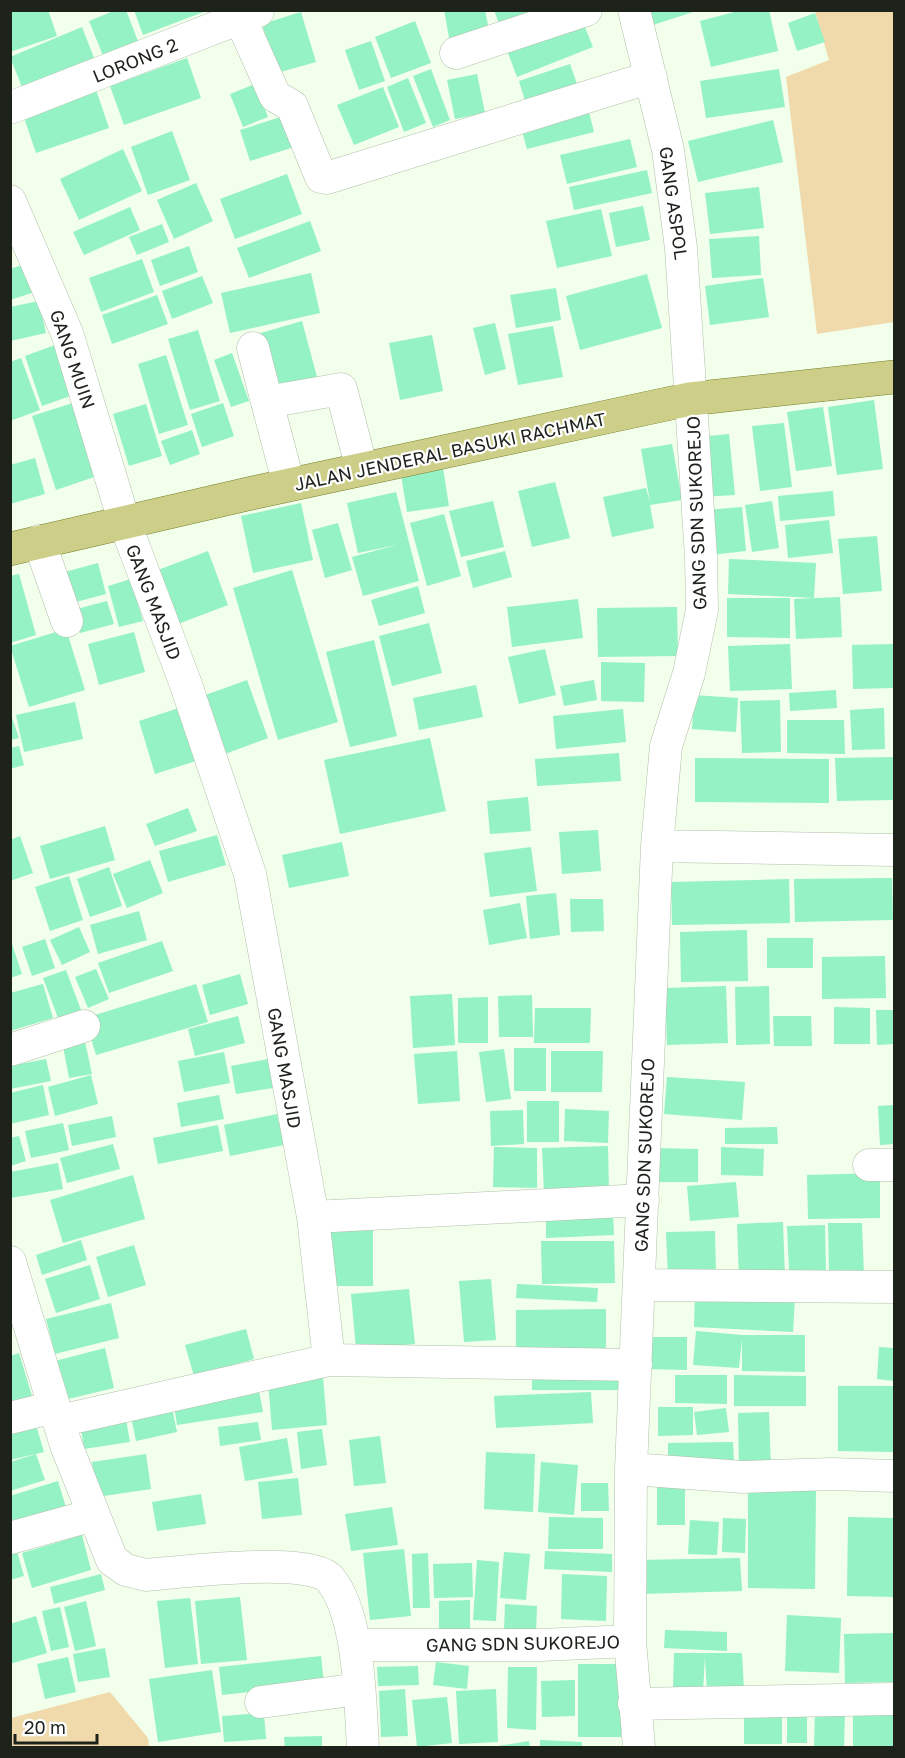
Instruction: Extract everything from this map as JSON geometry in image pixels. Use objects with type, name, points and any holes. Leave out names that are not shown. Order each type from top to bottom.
[{"type":"main road","name":"JALAN JENDERAL BASUKI RACHMAT","points":[[25,545],[124,521],[690,399],[894,377]]},
{"type":"street","points":[[456,53],[586,10]]},
{"type":"street","name":"GANG ASPOL","points":[[634,10],[668,150],[681,248],[690,399]]},
{"type":"street","points":[[249,14],[275,96],[292,106],[321,177],[327,178],[651,77]]},
{"type":"street","name":"LORONG 2","points":[[10,108],[249,14]]},
{"type":"street","name":"GANG MUIN","points":[[10,201],[22,259],[67,333],[124,521]]},
{"type":"street","points":[[253,348],[289,485]]},
{"type":"street","points":[[267,402],[341,389],[362,469]]},
{"type":"street","name":"GANG SDN SUKOREJO","points":[[355,1645],[541,1645],[630,1641],[631,1469],[657,846],[666,746],[689,673],[702,610],[701,557],[690,399]]},
{"type":"street","name":"GANG MASJID","points":[[124,521],[185,682],[250,874],[313,1217],[329,1360]]},
{"type":"street","points":[[25,545],[67,621]]},
{"type":"street","points":[[657,846],[894,850]]},
{"type":"street","points":[[10,1050],[84,1026]]},
{"type":"street","points":[[313,1217],[643,1200]]},
{"type":"street","points":[[10,1262],[56,1414],[112,1560],[126,1570],[146,1575],[280,1566],[307,1569],[330,1578],[344,1602],[355,1645],[363,1748]]},
{"type":"street","points":[[640,1285],[894,1287]]},
{"type":"street","points":[[10,1418],[56,1414],[329,1360],[636,1365]]},
{"type":"street","points":[[631,1469],[743,1477],[894,1476]]},
{"type":"street","points":[[10,1538],[93,1515]]},
{"type":"street","points":[[630,1641],[639,1747]]},
{"type":"street","points":[[261,1702],[359,1689]]},
{"type":"street","points":[[634,1704],[894,1700]]},
{"type":"shaded area","points":[[815,11],[894,11],[894,322],[817,334],[786,77],[829,60]]},
{"type":"shaded area","points":[[110,1692],[148,1738],[149,1747],[11,1747],[11,1718]]},
{"type":"building","points":[[10,10],[48,10],[57,36],[10,52]]},
{"type":"building","points":[[116,10],[126,10],[141,49],[106,63],[89,21]]},
{"type":"building","points":[[134,10],[206,10],[206,11],[143,35]]},
{"type":"building","points":[[444,10],[485,10],[490,35],[450,43]]},
{"type":"building","points":[[494,10],[560,10],[502,32]]},
{"type":"building","points":[[649,10],[696,10],[696,11],[653,25]]},
{"type":"building","points":[[742,10],[769,10],[778,51],[711,67],[700,21]]},
{"type":"building","points":[[301,12],[316,62],[277,73],[262,24]]},
{"type":"building","points":[[815,13],[825,42],[797,51],[788,23]]},
{"type":"building","points":[[580,15],[593,47],[517,77],[505,45]]},
{"type":"building","points":[[415,21],[431,63],[391,78],[375,37]]},
{"type":"building","points":[[82,27],[98,68],[26,97],[10,57]]},
{"type":"building","points":[[371,41],[385,81],[359,90],[345,50]]},
{"type":"building","points":[[187,58],[201,98],[124,125],[110,86]]},
{"type":"building","points":[[570,64],[577,84],[525,101],[519,81]]},
{"type":"building","points":[[431,69],[450,120],[433,127],[413,76]]},
{"type":"building","points":[[779,69],[785,107],[706,118],[700,81]]},
{"type":"building","points":[[477,74],[485,113],[455,119],[447,80]]},
{"type":"building","points":[[408,78],[426,123],[404,132],[387,87]]},
{"type":"building","points":[[94,84],[109,128],[36,153],[21,109]]},
{"type":"building","points":[[255,84],[268,117],[243,127],[230,94]]},
{"type":"building","points":[[383,87],[399,127],[354,145],[337,105]]},
{"type":"building","points":[[583,88],[594,132],[527,149],[515,106]]},
{"type":"building","points":[[287,115],[297,146],[250,161],[240,130]]},
{"type":"building","points":[[773,120],[783,162],[698,182],[688,141]]},
{"type":"building","points":[[172,131],[190,180],[148,195],[131,147]]},
{"type":"building","points":[[630,139],[637,167],[567,184],[560,155]]},
{"type":"building","points":[[123,149],[142,191],[79,220],[60,179]]},
{"type":"building","points":[[647,170],[652,193],[574,210],[569,187]]},
{"type":"building","points":[[287,174],[302,214],[235,239],[220,199]]},
{"type":"building","points":[[196,183],[213,221],[174,239],[157,200]]},
{"type":"building","points":[[759,187],[764,228],[710,234],[705,193]]},
{"type":"building","points":[[643,206],[650,240],[616,247],[609,213]]},
{"type":"building","points":[[130,207],[140,230],[84,255],[73,232]]},
{"type":"building","points":[[601,209],[612,256],[557,268],[546,221]]},
{"type":"building","points":[[310,221],[321,251],[249,278],[237,248]]},
{"type":"building","points":[[162,224],[169,242],[137,255],[129,237]]},
{"type":"building","points":[[759,236],[761,275],[712,278],[709,239]]},
{"type":"building","points":[[189,246],[198,272],[160,286],[151,260]]},
{"type":"building","points":[[142,259],[154,292],[101,312],[89,278]]},
{"type":"building","points":[[28,263],[38,291],[10,300],[10,269]]},
{"type":"building","points":[[311,273],[320,313],[230,333],[221,293]]},
{"type":"building","points":[[647,274],[662,328],[580,350],[566,296]]},
{"type":"building","points":[[202,276],[213,303],[172,319],[162,291]]},
{"type":"building","points":[[763,278],[769,317],[710,325],[705,286]]},
{"type":"building","points":[[556,288],[561,320],[516,328],[510,295]]},
{"type":"building","points":[[157,295],[168,324],[112,344],[102,315]]},
{"type":"building","points":[[39,301],[46,333],[10,341],[10,307]]},
{"type":"building","points":[[302,321],[317,377],[269,390],[254,335]]},
{"type":"building","points":[[495,323],[506,369],[485,375],[473,328]]},
{"type":"building","points":[[553,326],[563,377],[518,385],[508,334]]},
{"type":"building","points":[[198,330],[220,401],[190,410],[168,339]]},
{"type":"building","points":[[432,335],[443,391],[400,400],[389,343]]},
{"type":"building","points":[[58,344],[76,394],[42,406],[25,356]]},
{"type":"building","points":[[232,353],[249,401],[231,407],[214,360]]},
{"type":"building","points":[[166,355],[188,425],[159,434],[138,364]]},
{"type":"building","points":[[21,358],[40,410],[10,421],[10,362]]},
{"type":"building","points":[[874,400],[883,469],[837,475],[828,407]]},
{"type":"building","points":[[79,401],[103,474],[56,490],[32,416]]},
{"type":"building","points":[[223,403],[234,436],[202,447],[191,414]]},
{"type":"building","points":[[146,404],[162,456],[129,466],[113,414]]},
{"type":"building","points":[[823,407],[832,466],[796,471],[787,412]]},
{"type":"building","points":[[784,423],[792,487],[760,491],[752,426]]},
{"type":"building","points":[[192,430],[200,454],[170,465],[161,441]]},
{"type":"building","points":[[729,434],[735,495],[702,497],[698,437]]},
{"type":"building","points":[[672,444],[682,500],[650,505],[654,528],[612,537],[603,497],[646,488],[650,502],[641,449]]},
{"type":"building","points":[[35,458],[45,494],[10,504],[10,465]]},
{"type":"building","points":[[443,468],[449,506],[407,512],[401,475]]},
{"type":"building","points":[[555,482],[570,538],[532,547],[518,491]]},
{"type":"building","points":[[833,491],[835,516],[780,521],[778,496]]},
{"type":"building","points":[[396,492],[419,581],[363,596],[352,557],[396,545],[358,553],[347,503]]},
{"type":"building","points":[[493,501],[504,547],[461,557],[449,511]]},
{"type":"building","points":[[772,501],[779,548],[752,552],[745,505]]},
{"type":"building","points":[[301,503],[313,560],[253,573],[241,516]]},
{"type":"building","points":[[742,507],[746,551],[710,555],[706,510]]},
{"type":"building","points":[[444,514],[461,576],[427,586],[410,523]]},
{"type":"building","points":[[829,520],[833,553],[788,558],[785,525]]},
{"type":"building","points":[[338,523],[352,570],[325,578],[312,530]]},
{"type":"building","points":[[877,536],[882,591],[843,594],[838,539]]},
{"type":"building","points":[[208,551],[228,605],[178,624],[158,570]]},
{"type":"building","points":[[505,551],[512,577],[473,588],[466,561]]},
{"type":"building","points":[[729,559],[816,563],[814,598],[728,594]]},
{"type":"building","points":[[98,563],[106,594],[69,604],[61,573]]},
{"type":"building","points":[[292,570],[338,722],[278,740],[233,588]]},
{"type":"building","points":[[19,574],[36,635],[10,643],[10,576]]},
{"type":"building","points":[[131,579],[143,621],[119,627],[108,586]]},
{"type":"building","points":[[418,586],[425,613],[379,626],[371,600]]},
{"type":"building","points":[[840,597],[842,637],[796,639],[794,599]]},
{"type":"building","points":[[727,598],[790,598],[790,638],[727,637]]},
{"type":"building","points":[[578,599],[583,638],[512,647],[507,607]]},
{"type":"building","points":[[107,601],[114,624],[80,633],[73,610]]},
{"type":"building","points":[[677,607],[678,656],[598,657],[597,608]]},
{"type":"building","points":[[429,623],[442,673],[392,686],[379,636]]},
{"type":"building","points":[[66,629],[85,690],[29,707],[10,646]]},
{"type":"building","points":[[134,632],[145,672],[99,685],[88,644]]},
{"type":"building","points":[[374,640],[397,736],[350,747],[326,652]]},
{"type":"building","points":[[790,644],[792,689],[730,691],[728,646]]},
{"type":"building","points":[[894,644],[894,688],[853,689],[852,645]]},
{"type":"building","points":[[545,649],[556,695],[519,704],[508,657]]},
{"type":"building","points":[[601,662],[645,663],[644,702],[601,701]]},
{"type":"building","points":[[247,680],[268,738],[222,755],[200,697]]},
{"type":"building","points":[[594,680],[597,700],[564,706],[560,686]]},
{"type":"building","points":[[476,685],[483,717],[419,730],[413,698]]},
{"type":"building","points":[[836,690],[837,708],[790,711],[789,693]]},
{"type":"building","points":[[694,695],[738,698],[736,732],[692,729]]},
{"type":"building","points":[[780,700],[781,752],[742,753],[740,701]]},
{"type":"building","points":[[75,702],[83,739],[24,752],[16,715]]},
{"type":"building","points":[[182,707],[199,760],[155,774],[139,721]]},
{"type":"building","points":[[884,708],[885,749],[852,750],[850,710]]},
{"type":"building","points":[[623,709],[626,742],[556,749],[553,716]]},
{"type":"building","points":[[10,712],[19,738],[10,740]]},
{"type":"building","points":[[787,720],[844,720],[845,754],[787,753]]},
{"type":"building","points":[[430,738],[446,811],[340,834],[324,760]]},
{"type":"building","points":[[19,746],[24,765],[10,769],[10,748]]},
{"type":"building","points":[[619,753],[621,781],[537,786],[535,759]]},
{"type":"building","points":[[894,757],[894,800],[837,801],[835,758]]},
{"type":"building","points":[[695,758],[829,759],[829,803],[695,802]]},
{"type":"building","points":[[528,797],[531,831],[490,834],[487,801]]},
{"type":"building","points":[[188,808],[197,831],[155,846],[146,824]]},
{"type":"building","points":[[105,826],[115,860],[50,879],[40,846]]},
{"type":"building","points":[[598,830],[601,871],[562,874],[559,832]]},
{"type":"building","points":[[217,835],[226,865],[168,882],[159,851]]},
{"type":"building","points":[[20,836],[33,873],[10,881],[10,840]]},
{"type":"building","points":[[342,842],[349,876],[289,888],[282,855]]},
{"type":"building","points":[[531,847],[537,891],[490,897],[484,853]]},
{"type":"building","points":[[150,860],[163,893],[127,908],[113,874]]},
{"type":"building","points":[[109,867],[122,906],[90,917],[77,879]]},
{"type":"building","points":[[69,876],[83,920],[50,931],[35,887]]},
{"type":"building","points":[[892,878],[893,920],[795,922],[794,879]]},
{"type":"building","points":[[789,879],[790,923],[672,925],[671,882]]},
{"type":"building","points":[[556,893],[560,935],[530,939],[526,896]]},
{"type":"building","points":[[570,899],[603,899],[604,931],[571,932]]},
{"type":"building","points":[[520,903],[527,938],[489,945],[483,910]]},
{"type":"building","points":[[139,911],[147,940],[98,954],[90,925]]},
{"type":"building","points":[[79,927],[90,952],[62,965],[50,940]]},
{"type":"building","points":[[747,930],[748,981],[681,982],[680,932]]},
{"type":"building","points":[[767,938],[813,938],[813,968],[767,968]]},
{"type":"building","points":[[45,939],[55,968],[32,976],[22,947]]},
{"type":"building","points":[[162,941],[173,971],[109,993],[98,963]]},
{"type":"building","points":[[12,944],[22,974],[10,978],[10,945]]},
{"type":"building","points":[[885,956],[886,998],[822,999],[822,957]]},
{"type":"building","points":[[96,969],[109,999],[88,1008],[75,977]]},
{"type":"building","points":[[66,970],[81,1010],[58,1018],[43,978]]},
{"type":"building","points":[[240,974],[248,1004],[210,1015],[202,985]]},
{"type":"building","points":[[43,984],[53,1018],[10,1031],[10,993]]},
{"type":"building","points":[[196,984],[208,1022],[96,1055],[85,1018]]},
{"type":"building","points":[[726,986],[728,1043],[667,1045],[665,988]]},
{"type":"building","points":[[769,986],[770,1044],[736,1045],[735,987]]},
{"type":"building","points":[[452,994],[455,1045],[413,1048],[410,996]]},
{"type":"building","points":[[532,995],[533,1037],[499,1037],[498,996]]},
{"type":"building","points":[[488,997],[488,1043],[458,1043],[458,998]]},
{"type":"building","points":[[834,1007],[870,1008],[870,1044],[834,1044]]},
{"type":"building","points":[[535,1008],[591,1008],[590,1043],[534,1043]]},
{"type":"building","points":[[876,1010],[894,1010],[894,1044],[877,1045]]},
{"type":"building","points":[[238,1016],[245,1043],[195,1056],[188,1029]]},
{"type":"building","points":[[773,1016],[811,1016],[812,1046],[774,1046]]},
{"type":"building","points":[[84,1037],[92,1074],[69,1078],[62,1041]]},
{"type":"building","points":[[514,1048],[546,1048],[546,1091],[514,1091]]},
{"type":"building","points":[[504,1049],[511,1099],[486,1102],[479,1052]]},
{"type":"building","points":[[457,1051],[460,1101],[418,1104],[414,1054]]},
{"type":"building","points":[[551,1051],[603,1051],[602,1092],[551,1092]]},
{"type":"building","points":[[224,1052],[230,1083],[184,1092],[178,1061]]},
{"type":"building","points":[[46,1059],[51,1081],[10,1089],[10,1066]]},
{"type":"building","points":[[268,1059],[273,1088],[236,1094],[231,1066]]},
{"type":"building","points":[[91,1075],[98,1104],[55,1116],[48,1087]]},
{"type":"building","points":[[667,1077],[745,1082],[742,1120],[664,1114]]},
{"type":"building","points":[[43,1085],[49,1115],[10,1124],[10,1093]]},
{"type":"building","points":[[219,1095],[224,1119],[181,1127],[177,1103]]},
{"type":"building","points":[[527,1101],[559,1101],[559,1142],[527,1142]]},
{"type":"building","points":[[894,1105],[894,1144],[880,1145],[878,1106]]},
{"type":"building","points":[[565,1109],[609,1111],[608,1143],[564,1141]]},
{"type":"building","points":[[523,1110],[524,1144],[491,1146],[490,1111]]},
{"type":"building","points":[[277,1114],[284,1145],[230,1156],[224,1125]]},
{"type":"building","points":[[112,1116],[116,1137],[72,1146],[68,1125]]},
{"type":"building","points":[[63,1123],[69,1150],[31,1158],[25,1131]]},
{"type":"building","points":[[218,1125],[223,1151],[158,1164],[153,1138]]},
{"type":"building","points":[[777,1127],[778,1144],[725,1144],[725,1128]]},
{"type":"building","points":[[19,1136],[26,1161],[10,1166],[10,1138]]},
{"type":"building","points":[[113,1144],[120,1169],[67,1183],[60,1158]]},
{"type":"building","points":[[608,1146],[609,1191],[544,1192],[542,1148]]},
{"type":"building","points":[[494,1147],[537,1148],[537,1188],[493,1187]]},
{"type":"building","points":[[721,1147],[764,1149],[763,1176],[721,1175]]},
{"type":"building","points":[[654,1148],[698,1149],[698,1182],[653,1182]]},
{"type":"building","points":[[58,1163],[63,1189],[11,1198],[10,1172]]},
{"type":"building","points":[[880,1173],[880,1218],[808,1219],[807,1175]]},
{"type":"building","points":[[133,1175],[145,1219],[63,1243],[50,1200]]},
{"type":"building","points":[[736,1182],[739,1217],[690,1221],[687,1186]]},
{"type":"building","points":[[613,1214],[614,1235],[546,1238],[546,1216]]},
{"type":"building","points":[[783,1222],[785,1277],[739,1279],[737,1224]]},
{"type":"building","points":[[828,1223],[862,1223],[864,1275],[829,1276]]},
{"type":"building","points":[[825,1225],[826,1270],[789,1271],[787,1226]]},
{"type":"building","points":[[326,1230],[373,1230],[373,1286],[325,1286]]},
{"type":"building","points":[[715,1231],[716,1274],[668,1276],[666,1232]]},
{"type":"building","points":[[81,1240],[87,1260],[42,1275],[36,1255]]},
{"type":"building","points":[[541,1241],[614,1241],[615,1283],[542,1284]]},
{"type":"building","points":[[134,1245],[146,1285],[108,1297],[96,1257]]},
{"type":"building","points":[[90,1265],[100,1299],[56,1313],[45,1279]]},
{"type":"building","points":[[491,1279],[496,1340],[464,1342],[459,1281]]},
{"type":"building","points":[[517,1284],[598,1288],[597,1302],[516,1298]]},
{"type":"building","points":[[409,1289],[415,1344],[356,1349],[351,1294]]},
{"type":"building","points":[[695,1293],[795,1298],[793,1332],[694,1327]]},
{"type":"building","points":[[111,1303],[119,1338],[55,1354],[46,1319]]},
{"type":"building","points":[[606,1309],[606,1350],[516,1351],[516,1310]]},
{"type":"building","points":[[246,1329],[254,1359],[194,1376],[185,1345]]},
{"type":"building","points":[[696,1331],[742,1335],[805,1335],[805,1372],[742,1371],[742,1339],[739,1368],[693,1365]]},
{"type":"building","points":[[646,1337],[687,1337],[687,1370],[646,1369]]},
{"type":"building","points":[[879,1347],[894,1348],[894,1381],[877,1379]]},
{"type":"building","points":[[105,1348],[114,1388],[64,1400],[55,1361]]},
{"type":"building","points":[[19,1353],[32,1396],[10,1403],[10,1356]]},
{"type":"building","points":[[532,1366],[620,1366],[620,1390],[532,1390]]},
{"type":"building","points":[[675,1375],[727,1375],[727,1404],[675,1403]]},
{"type":"building","points":[[734,1375],[806,1376],[806,1406],[734,1406]]},
{"type":"building","points":[[323,1377],[327,1425],[272,1430],[268,1381]]},
{"type":"building","points":[[258,1386],[263,1412],[177,1425],[173,1399]]},
{"type":"building","points":[[838,1386],[893,1386],[893,1452],[838,1451]]},
{"type":"building","points":[[591,1392],[593,1423],[496,1428],[494,1396]]},
{"type":"building","points":[[171,1403],[177,1432],[136,1441],[130,1412]]},
{"type":"building","points":[[658,1407],[693,1407],[693,1435],[658,1436]]},
{"type":"building","points":[[726,1408],[729,1432],[697,1435],[694,1412]]},
{"type":"building","points":[[769,1412],[771,1469],[739,1470],[738,1413]]},
{"type":"building","points":[[125,1414],[130,1442],[84,1449],[80,1422]]},
{"type":"building","points":[[258,1422],[261,1440],[220,1446],[218,1427]]},
{"type":"building","points":[[36,1425],[44,1452],[10,1460],[10,1431]]},
{"type":"building","points":[[322,1429],[327,1465],[301,1469],[297,1432]]},
{"type":"building","points":[[380,1436],[386,1483],[354,1486],[349,1440]]},
{"type":"building","points":[[287,1438],[293,1473],[245,1481],[239,1447]]},
{"type":"building","points":[[733,1442],[734,1464],[668,1465],[668,1443]]},
{"type":"building","points":[[486,1452],[535,1454],[533,1512],[484,1509]]},
{"type":"building","points":[[36,1454],[45,1480],[10,1491],[10,1462]]},
{"type":"building","points":[[146,1454],[151,1489],[97,1497],[92,1462]]},
{"type":"building","points":[[541,1462],[578,1465],[574,1515],[538,1512]]},
{"type":"building","points":[[298,1478],[302,1515],[262,1519],[258,1482]]},
{"type":"building","points":[[58,1481],[68,1514],[10,1532],[10,1496]]},
{"type":"building","points":[[657,1482],[685,1482],[685,1525],[657,1525]]},
{"type":"building","points":[[581,1483],[608,1483],[609,1511],[581,1511]]},
{"type":"building","points":[[748,1491],[816,1491],[815,1589],[748,1588]]},
{"type":"building","points":[[201,1494],[206,1524],[157,1531],[152,1502]]},
{"type":"building","points":[[392,1507],[398,1545],[351,1551],[345,1514]]},
{"type":"building","points":[[549,1517],[603,1518],[603,1549],[548,1549]]},
{"type":"building","points":[[848,1517],[894,1518],[894,1597],[847,1596]]},
{"type":"building","points":[[723,1518],[746,1519],[745,1553],[722,1552]]},
{"type":"building","points":[[690,1520],[719,1522],[717,1555],[688,1554]]},
{"type":"building","points":[[82,1535],[91,1570],[32,1588],[22,1553]]},
{"type":"building","points":[[14,1541],[24,1576],[10,1580],[10,1542]]},
{"type":"building","points":[[404,1549],[411,1616],[370,1620],[363,1553]]},
{"type":"building","points":[[545,1551],[612,1554],[612,1572],[544,1569]]},
{"type":"building","points":[[504,1552],[530,1554],[526,1600],[500,1598]]},
{"type":"building","points":[[428,1553],[430,1608],[413,1608],[412,1554]]},
{"type":"building","points":[[740,1558],[742,1591],[640,1594],[639,1560]]},
{"type":"building","points":[[477,1560],[499,1562],[496,1621],[473,1620]]},
{"type":"building","points":[[472,1563],[473,1597],[434,1598],[433,1564]]},
{"type":"building","points":[[101,1574],[105,1590],[54,1604],[50,1587]]},
{"type":"building","points":[[562,1574],[607,1576],[606,1621],[561,1619]]},
{"type":"building","points":[[240,1597],[247,1660],[201,1664],[195,1601]]},
{"type":"building","points":[[190,1598],[198,1664],[165,1668],[157,1601]]},
{"type":"building","points":[[470,1600],[470,1631],[439,1632],[439,1601]]},
{"type":"building","points":[[86,1601],[96,1646],[75,1651],[64,1607]]},
{"type":"building","points":[[505,1604],[537,1606],[536,1632],[504,1630]]},
{"type":"building","points":[[60,1607],[69,1647],[51,1651],[42,1611]]},
{"type":"building","points":[[787,1615],[841,1618],[839,1673],[785,1671]]},
{"type":"building","points":[[36,1616],[47,1653],[10,1664],[10,1624]]},
{"type":"building","points":[[665,1630],[727,1632],[727,1651],[664,1648]]},
{"type":"building","points":[[893,1633],[894,1682],[845,1683],[844,1634]]},
{"type":"building","points":[[105,1648],[110,1677],[78,1682],[73,1654]]},
{"type":"building","points":[[674,1653],[742,1653],[744,1690],[707,1692],[705,1657],[703,1691],[673,1689]]},
{"type":"building","points":[[321,1656],[324,1684],[222,1695],[219,1667]]},
{"type":"building","points":[[68,1657],[76,1692],[45,1699],[37,1664]]},
{"type":"building","points":[[436,1662],[469,1666],[467,1689],[433,1685]]},
{"type":"building","points":[[578,1664],[621,1664],[621,1737],[578,1737]]},
{"type":"building","points":[[418,1666],[419,1685],[378,1686],[377,1667]]},
{"type":"building","points":[[508,1667],[537,1667],[536,1730],[507,1728]]},
{"type":"building","points":[[212,1670],[221,1732],[158,1742],[149,1679]]},
{"type":"building","points":[[575,1680],[575,1716],[542,1717],[541,1681]]},
{"type":"building","points":[[405,1689],[408,1736],[381,1737],[379,1691]]},
{"type":"building","points":[[496,1689],[498,1742],[459,1744],[456,1691]]},
{"type":"building","points":[[447,1697],[452,1743],[417,1747],[412,1700]]},
{"type":"building","points":[[853,1708],[894,1709],[894,1748],[853,1748]]},
{"type":"building","points":[[787,1710],[807,1710],[807,1743],[787,1743]]},
{"type":"building","points":[[815,1710],[845,1711],[844,1748],[814,1748]]},
{"type":"building","points":[[744,1711],[782,1711],[782,1744],[744,1744]]},
{"type":"building","points":[[264,1713],[266,1739],[224,1742],[222,1716]]},
{"type":"building","points":[[322,1736],[322,1748],[285,1748],[284,1737]]},
{"type":"building","points":[[540,1740],[582,1742],[582,1748],[540,1748]]},
{"type":"building","points":[[529,1741],[530,1748],[498,1748],[498,1746]]}]
